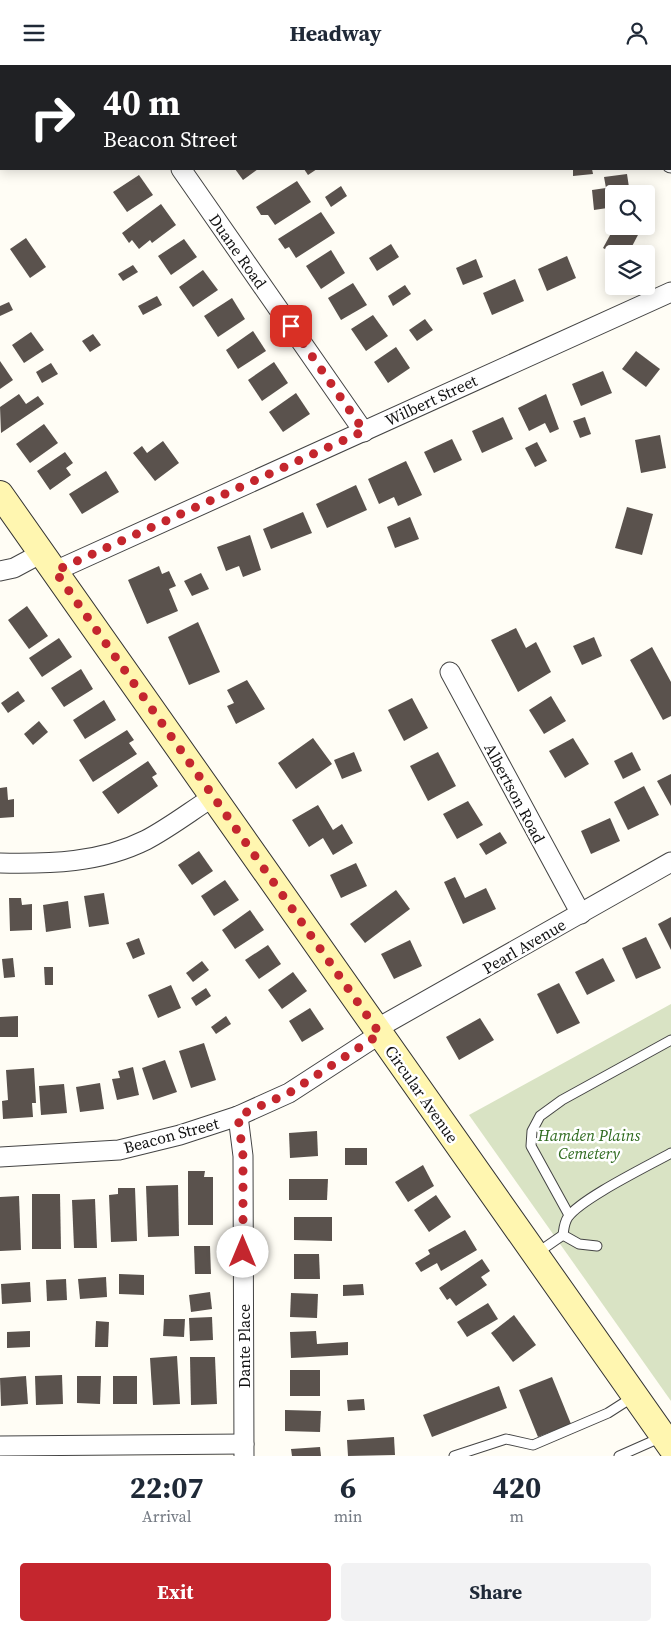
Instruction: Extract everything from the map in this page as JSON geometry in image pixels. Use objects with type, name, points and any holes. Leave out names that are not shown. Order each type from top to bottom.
[{"type":"main road","name":"Circular Avenue","points":[[0,494],[635,1396],[668,1439]]},
{"type":"street","name":"Duane Road","points":[[182,170],[364,431]]},
{"type":"street","name":"Wilbert Street","points":[[0,571],[48,562],[364,431],[671,291]]},
{"type":"street","name":"Albertson Road","points":[[450,672],[581,914]]},
{"type":"street","points":[[0,863],[34,864],[90,859],[145,840],[214,797]]},
{"type":"street","name":"Pearl Avenue","points":[[378,1032],[671,862]]},
{"type":"street","name":"Beacon Street","points":[[0,1157],[119,1150],[180,1135],[238,1116],[289,1093],[378,1032]]},
{"type":"street","name":"Dante Place","points":[[238,1116],[243,1156],[244,1450]]},
{"type":"street","points":[[0,1446],[244,1450]]},
{"type":"lane","points":[[569,1215],[531,1146],[532,1131],[540,1116],[562,1100],[671,1040]]},
{"type":"lane","points":[[563,1235],[564,1225],[569,1215],[592,1198],[671,1153]]},
{"type":"lane","points":[[535,1254],[563,1235]]},
{"type":"lane","points":[[563,1235],[579,1244],[597,1246]]},
{"type":"lane","points":[[454,1456],[506,1439],[533,1445],[608,1413],[635,1396]]},
{"type":"lane","points":[[619,1456],[668,1439]]},
{"type":"green space","name":"Hamden Plains Cemetery","points":[[671,1004],[671,1401],[469,1115]]},
{"type":"building","points":[[236,170],[257,170],[243,180]]},
{"type":"building","points":[[305,170],[316,170],[308,175]]},
{"type":"building","points":[[573,170],[592,170],[593,174],[573,176]]},
{"type":"building","points":[[627,174],[629,185],[605,185],[604,177]]},
{"type":"building","points":[[139,175],[153,195],[127,212],[113,192]]},
{"type":"building","points":[[297,181],[311,202],[275,225],[268,215],[261,215],[256,207]]},
{"type":"building","points":[[341,186],[347,196],[331,207],[325,197]]},
{"type":"building","points":[[605,188],[605,208],[594,210],[592,190]]},
{"type":"building","points":[[161,204],[176,225],[152,243],[150,240],[139,249],[132,240],[129,243],[122,233]]},
{"type":"building","points":[[321,212],[335,233],[296,258],[289,247],[285,249],[278,239]]},
{"type":"building","points":[[610,235],[638,235],[633,245],[605,245],[605,249],[603,248]]},
{"type":"building","points":[[26,238],[46,267],[30,278],[10,249]]},
{"type":"building","points":[[184,239],[197,257],[171,275],[158,256]]},
{"type":"building","points":[[391,244],[399,257],[377,271],[369,258]]},
{"type":"building","points":[[331,250],[345,273],[321,289],[306,266]]},
{"type":"building","points":[[567,256],[576,278],[547,291],[538,269]]},
{"type":"building","points":[[476,259],[483,277],[463,285],[456,268]]},
{"type":"building","points":[[133,265],[138,272],[123,281],[118,274]]},
{"type":"building","points":[[203,270],[218,290],[193,307],[179,287]]},
{"type":"building","points":[[515,279],[524,301],[492,315],[483,293]]},
{"type":"building","points":[[353,283],[367,305],[341,320],[328,298]]},
{"type":"building","points":[[405,285],[411,294],[393,306],[388,296]]},
{"type":"building","points":[[157,296],[162,305],[143,315],[138,306]]},
{"type":"building","points":[[232,298],[245,319],[218,337],[204,316]]},
{"type":"building","points":[[9,302],[13,310],[0,316],[0,306]]},
{"type":"building","points":[[373,315],[388,336],[366,351],[351,329]]},
{"type":"building","points":[[425,319],[433,330],[417,341],[409,330]]},
{"type":"building","points":[[253,331],[266,351],[238,369],[226,350]]},
{"type":"building","points":[[31,332],[44,350],[24,363],[12,345]]},
{"type":"building","points":[[93,334],[101,345],[90,352],[82,341]]},
{"type":"building","points":[[396,347],[410,368],[388,383],[374,362]]},
{"type":"building","points":[[636,351],[660,369],[646,387],[622,369]]},
{"type":"building","points":[[0,361],[13,380],[0,389]]},
{"type":"building","points":[[274,362],[288,383],[262,401],[248,380]]},
{"type":"building","points":[[51,363],[58,374],[42,383],[36,372]]},
{"type":"building","points":[[603,371],[612,393],[581,406],[572,384]]},
{"type":"building","points":[[296,393],[310,414],[283,432],[269,412]]},
{"type":"building","points":[[19,394],[26,404],[38,396],[44,404],[1,433],[0,407]]},
{"type":"building","points":[[546,394],[559,429],[550,433],[545,423],[529,431],[518,408]]},
{"type":"building","points":[[503,417],[513,439],[482,453],[472,431]]},
{"type":"building","points":[[585,417],[591,434],[580,438],[573,421]]},
{"type":"building","points":[[44,424],[58,443],[30,463],[16,444]]},
{"type":"building","points":[[660,435],[666,468],[641,473],[635,440]]},
{"type":"building","points":[[452,439],[462,460],[434,473],[424,452]]},
{"type":"building","points":[[163,441],[179,463],[155,481],[133,453],[142,446],[147,453]]},
{"type":"building","points":[[537,442],[547,461],[535,467],[525,448]]},
{"type":"building","points":[[65,452],[73,463],[66,468],[71,475],[50,490],[37,471]]},
{"type":"building","points":[[406,461],[422,495],[398,506],[394,497],[379,504],[368,479]]},
{"type":"building","points":[[106,471],[119,492],[82,514],[69,494]]},
{"type":"building","points":[[356,485],[367,510],[327,528],[316,504]]},
{"type":"building","points":[[627,507],[653,514],[642,555],[615,548]]},
{"type":"building","points":[[303,512],[312,533],[271,549],[263,529]]},
{"type":"building","points":[[410,517],[419,539],[395,548],[387,527]]},
{"type":"building","points":[[250,535],[261,570],[243,577],[239,566],[226,571],[217,547]]},
{"type":"building","points":[[159,566],[162,574],[169,571],[176,586],[169,589],[178,611],[147,624],[128,580]]},
{"type":"building","points":[[201,573],[209,589],[192,596],[184,581]]},
{"type":"building","points":[[27,606],[48,636],[29,649],[8,620]]},
{"type":"building","points":[[198,622],[220,672],[189,685],[168,637]]},
{"type":"building","points":[[516,628],[526,648],[536,642],[551,672],[518,692],[491,640]]},
{"type":"building","points":[[594,637],[602,656],[582,665],[573,646]]},
{"type":"building","points":[[59,638],[72,657],[42,677],[29,658]]},
{"type":"building","points":[[652,647],[671,682],[671,716],[663,720],[630,660]]},
{"type":"building","points":[[81,669],[93,689],[64,707],[51,688]]},
{"type":"building","points":[[247,680],[265,709],[236,724],[227,706],[234,703],[227,690]]},
{"type":"building","points":[[18,691],[25,701],[8,713],[1,703]]},
{"type":"building","points":[[551,696],[566,721],[544,734],[529,710]]},
{"type":"building","points":[[412,698],[428,728],[404,741],[388,710]]},
{"type":"building","points":[[104,700],[116,720],[85,739],[73,720]]},
{"type":"building","points":[[39,721],[48,732],[33,745],[24,734]]},
{"type":"building","points":[[127,730],[134,740],[129,743],[137,754],[93,782],[79,760]]},
{"type":"building","points":[[313,738],[332,764],[296,789],[278,763]]},
{"type":"building","points":[[573,738],[589,764],[565,778],[549,751]]},
{"type":"building","points":[[354,752],[362,771],[342,779],[334,760]]},
{"type":"building","points":[[438,752],[456,786],[428,801],[410,766]]},
{"type":"building","points":[[632,752],[641,770],[623,779],[614,761]]},
{"type":"building","points":[[148,761],[157,774],[152,777],[158,786],[118,814],[102,792]]},
{"type":"building","points":[[671,774],[671,806],[657,781]]},
{"type":"building","points":[[644,786],[659,815],[628,830],[614,802]]},
{"type":"building","points":[[7,787],[8,800],[14,799],[14,817],[0,818],[0,788]]},
{"type":"building","points":[[468,801],[483,825],[457,839],[443,814]]},
{"type":"building","points":[[318,805],[333,830],[342,824],[353,843],[333,855],[323,838],[309,847],[292,820]]},
{"type":"building","points":[[610,818],[620,841],[591,854],[581,831]]},
{"type":"building","points":[[500,832],[507,843],[486,855],[479,844]]},
{"type":"building","points":[[199,851],[213,871],[192,885],[178,865]]},
{"type":"building","points":[[356,863],[367,886],[341,898],[330,875]]},
{"type":"building","points":[[455,877],[465,898],[486,888],[496,909],[463,924],[444,882]]},
{"type":"building","points":[[225,880],[239,900],[214,916],[201,896]]},
{"type":"building","points":[[396,890],[410,909],[365,943],[350,924]]},
{"type":"building","points":[[104,893],[109,924],[89,927],[84,896]]},
{"type":"building","points":[[9,898],[21,898],[22,905],[32,904],[32,930],[10,931]]},
{"type":"building","points":[[68,901],[71,928],[46,932],[43,905]]},
{"type":"building","points":[[250,910],[264,930],[235,949],[222,930]]},
{"type":"building","points":[[671,917],[671,950],[658,924]]},
{"type":"building","points":[[646,937],[661,968],[636,979],[622,948]]},
{"type":"building","points":[[139,938],[145,954],[133,959],[126,943]]},
{"type":"building","points":[[410,940],[422,966],[394,979],[381,954]]},
{"type":"building","points":[[268,945],[281,964],[259,979],[245,960]]},
{"type":"building","points":[[13,958],[15,977],[4,978],[2,959]]},
{"type":"building","points":[[603,958],[615,981],[587,995],[575,972]]},
{"type":"building","points":[[202,961],[209,970],[193,982],[186,973]]},
{"type":"building","points":[[44,967],[53,967],[53,985],[45,985]]},
{"type":"building","points":[[293,972],[307,991],[282,1009],[268,990]]},
{"type":"building","points":[[559,983],[580,1023],[557,1034],[537,994]]},
{"type":"building","points":[[171,985],[181,1008],[158,1018],[148,995]]},
{"type":"building","points":[[206,988],[211,996],[196,1006],[191,998]]},
{"type":"building","points":[[310,1008],[324,1029],[302,1042],[289,1021]]},
{"type":"building","points":[[18,1016],[18,1037],[0,1037],[0,1017]]},
{"type":"building","points":[[226,1016],[231,1024],[216,1034],[211,1027]]},
{"type":"building","points":[[480,1018],[494,1040],[459,1060],[446,1037]]},
{"type":"building","points":[[204,1043],[216,1080],[191,1088],[179,1051]]},
{"type":"building","points":[[165,1060],[177,1092],[153,1100],[142,1068]]},
{"type":"building","points":[[133,1067],[139,1095],[117,1100],[112,1079],[120,1078],[118,1071]]},
{"type":"building","points":[[34,1068],[36,1103],[32,1103],[33,1117],[3,1119],[2,1101],[8,1100],[6,1070]]},
{"type":"building","points":[[100,1083],[104,1109],[80,1112],[76,1087]]},
{"type":"building","points":[[64,1084],[67,1113],[41,1115],[39,1086]]},
{"type":"building","points":[[317,1131],[318,1156],[290,1158],[289,1133]]},
{"type":"building","points":[[345,1148],[367,1148],[367,1165],[345,1165]]},
{"type":"building","points":[[423,1165],[434,1186],[408,1202],[395,1182]]},
{"type":"building","points":[[188,1171],[205,1171],[204,1177],[213,1177],[213,1225],[188,1225]]},
{"type":"building","points":[[289,1179],[328,1179],[327,1200],[289,1200]]},
{"type":"building","points":[[178,1185],[179,1236],[148,1237],[146,1186]]},
{"type":"building","points":[[118,1188],[135,1188],[137,1241],[111,1242],[109,1195],[118,1194]]},
{"type":"building","points":[[32,1194],[60,1194],[61,1249],[32,1249]]},
{"type":"building","points":[[436,1195],[451,1217],[429,1232],[414,1210]]},
{"type":"building","points":[[19,1196],[21,1250],[0,1251],[0,1197]]},
{"type":"building","points":[[95,1199],[97,1248],[74,1248],[72,1200]]},
{"type":"building","points":[[294,1217],[332,1217],[332,1241],[294,1240]]},
{"type":"building","points":[[465,1230],[477,1250],[441,1271],[437,1263],[421,1272],[415,1263],[430,1254],[428,1250]]},
{"type":"building","points":[[194,1246],[210,1246],[211,1274],[195,1274]]},
{"type":"building","points":[[294,1254],[319,1254],[320,1279],[294,1279]]},
{"type":"building","points":[[482,1259],[490,1271],[481,1277],[487,1285],[456,1306],[450,1298],[447,1300],[439,1288]]},
{"type":"building","points":[[119,1274],[144,1275],[144,1295],[119,1294]]},
{"type":"building","points":[[106,1277],[107,1297],[80,1299],[78,1279]]},
{"type":"building","points":[[66,1279],[67,1300],[47,1301],[46,1280]]},
{"type":"building","points":[[30,1282],[31,1302],[2,1304],[1,1284]]},
{"type":"building","points":[[363,1284],[364,1295],[343,1296],[343,1285]]},
{"type":"building","points":[[210,1292],[212,1309],[191,1312],[189,1295]]},
{"type":"building","points":[[291,1293],[318,1294],[317,1318],[290,1317]]},
{"type":"building","points":[[488,1303],[498,1319],[467,1337],[457,1322]]},
{"type":"building","points":[[514,1315],[536,1345],[513,1362],[491,1333]]},
{"type":"building","points":[[212,1317],[213,1340],[190,1341],[189,1318]]},
{"type":"building","points":[[164,1319],[185,1319],[184,1337],[163,1336]]},
{"type":"building","points":[[96,1321],[109,1322],[108,1347],[95,1347]]},
{"type":"building","points":[[30,1331],[30,1347],[7,1348],[7,1332]]},
{"type":"building","points":[[316,1331],[317,1344],[348,1342],[348,1355],[291,1358],[290,1332]]},
{"type":"building","points":[[177,1356],[180,1404],[153,1405],[150,1358]]},
{"type":"building","points":[[190,1357],[215,1357],[217,1404],[191,1405]]},
{"type":"building","points":[[290,1370],[320,1370],[320,1396],[290,1396]]},
{"type":"building","points":[[62,1375],[63,1404],[36,1405],[35,1376]]},
{"type":"building","points":[[26,1376],[28,1404],[1,1406],[0,1378]]},
{"type":"building","points":[[77,1376],[101,1376],[100,1404],[77,1403]]},
{"type":"building","points":[[113,1376],[137,1376],[137,1404],[113,1404]]},
{"type":"building","points":[[552,1377],[571,1424],[538,1437],[519,1390]]},
{"type":"building","points":[[499,1386],[507,1408],[432,1437],[423,1415]]},
{"type":"building","points":[[364,1399],[365,1410],[348,1411],[347,1400]]},
{"type":"building","points":[[285,1410],[321,1411],[320,1432],[285,1431]]},
{"type":"building","points":[[394,1437],[395,1455],[348,1456],[347,1440]]},
{"type":"building","points":[[320,1447],[321,1456],[292,1456],[291,1449]]},
{"type":"route","points":[[243,1252],[243,1156],[238,1116],[289,1093],[380,1034],[55,571],[364,431],[291,326]]}]
